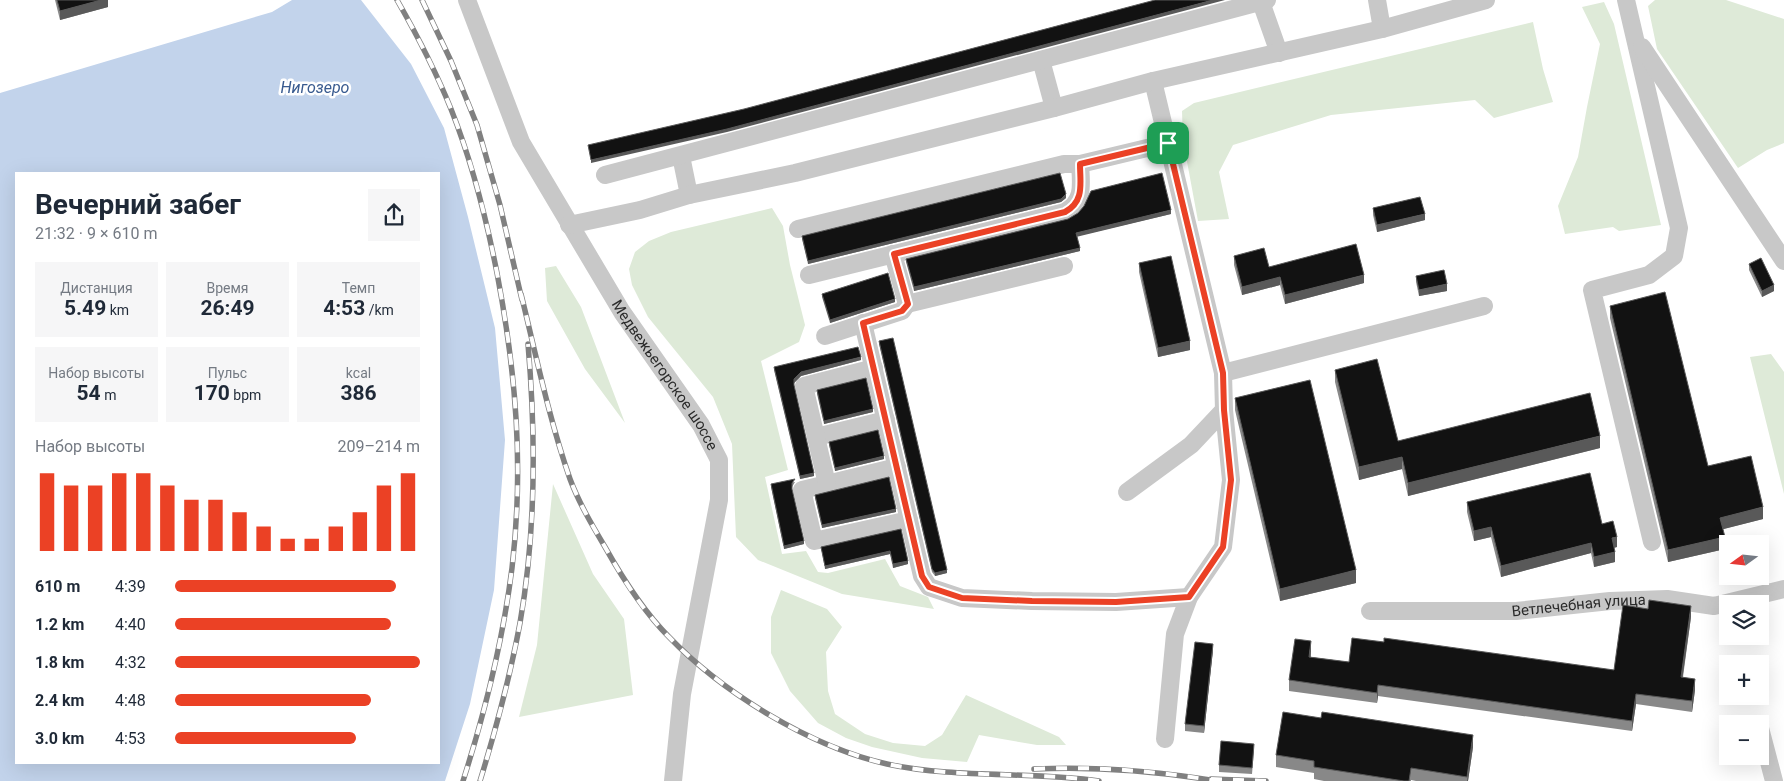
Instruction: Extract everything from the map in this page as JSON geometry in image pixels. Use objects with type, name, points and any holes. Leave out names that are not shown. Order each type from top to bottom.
[{"type":"street","name":"Медвежьегорское шоссе","points":[[466,0],[521,142],[622,312],[701,425],[719,460],[720,500],[682,694],[673,781]]},
{"type":"street","points":[[1377,0],[1382,29]]},
{"type":"street","points":[[569,224],[640,210],[689,195],[795,172],[1054,108],[1153,81],[1382,29],[1486,0]]},
{"type":"street","points":[[1626,0],[1678,228],[1677,237],[1674,256],[1649,275],[1592,290],[1652,542]]},
{"type":"street","points":[[605,175],[1264,1],[1280,53]]},
{"type":"street","points":[[1636,38],[1784,261]]},
{"type":"street","points":[[1041,60],[1054,108]]},
{"type":"street","points":[[1153,81],[1223,373],[1224,410],[1231,480],[1223,547],[1189,597],[1175,634],[1165,739]]},
{"type":"street","points":[[798,229],[1064,164],[1080,164],[1168,143]]},
{"type":"street","points":[[681,156],[689,195]]},
{"type":"street","points":[[809,275],[1065,212],[1073,208],[1081,194],[1080,164]]},
{"type":"street","points":[[894,254],[908,304]]},
{"type":"street","points":[[825,336],[902,311],[908,304],[1064,266]]},
{"type":"street","points":[[1223,373],[1484,306]]},
{"type":"street","points":[[863,323],[922,576],[929,587],[962,598],[1032,601],[1116,602],[1189,597]]},
{"type":"street","points":[[827,484],[804,386],[874,368]]},
{"type":"street","points":[[1127,492],[1191,446],[1224,410]]},
{"type":"street","points":[[816,437],[886,420]]},
{"type":"street","points":[[897,467],[802,490],[814,541],[909,520]]},
{"type":"street","name":"Ветлечебная улица","points":[[1370,612],[1516,611],[1610,601],[1667,599],[1714,606],[1784,589]]},
{"type":"street","points":[[1769,762],[1774,781]]},
{"type":"green space","points":[[1655,0],[1726,0],[1784,19],[1784,143],[1767,150],[1738,168],[1657,49],[1648,6]]},
{"type":"green space","points":[[1604,2],[1614,24],[1661,225],[1619,231],[1613,227],[1565,234],[1558,206],[1578,157],[1600,44],[1582,7]]},
{"type":"green space","points":[[1533,22],[1543,69],[1553,102],[1494,118],[1475,100],[1331,115],[1233,145],[1219,172],[1229,219],[1198,221],[1183,140],[1182,111],[1194,103]]},
{"type":"green space","points":[[772,208],[783,226],[790,265],[805,325],[799,342],[761,361],[788,470],[765,477],[782,554],[806,551],[818,572],[828,573],[885,559],[900,586],[928,597],[934,609],[842,594],[758,560],[736,537],[732,444],[713,397],[648,317],[632,285],[629,269],[635,252],[649,241],[671,232]]},
{"type":"green space","points":[[556,266],[581,307],[625,423],[585,369],[547,301],[545,268]]},
{"type":"green space","points":[[1771,354],[1784,372],[1784,494],[1750,357]]},
{"type":"green space","points":[[553,484],[593,574],[624,619],[633,695],[519,717],[537,645]]},
{"type":"green space","points":[[781,590],[827,609],[842,627],[826,652],[828,691],[835,714],[865,734],[893,743],[925,746],[942,735],[966,695],[1059,737],[1066,745],[1037,745],[979,735],[967,762],[922,758],[872,747],[846,738],[818,723],[790,691],[771,653],[771,617]]},
{"type":"water","name":"Нигозеро","points":[[292,0],[361,0],[411,64],[444,128],[468,217],[495,328],[505,440],[494,590],[470,704],[445,781],[0,781],[0,93],[272,12]]},
{"type":"building","points":[[57,0],[101,0],[60,11]]},
{"type":"building","points":[[1155,0],[1213,0],[727,129],[591,160],[588,145],[744,109]]},
{"type":"building","points":[[1060,173],[1066,194],[1061,199],[808,261],[802,236]]},
{"type":"building","points":[[1162,173],[1171,210],[1076,233],[1080,248],[914,287],[906,259],[1068,219],[1078,213],[1084,206],[1091,191]]},
{"type":"building","points":[[1420,197],[1425,214],[1377,225],[1373,208]]},
{"type":"building","points":[[1356,244],[1364,275],[1285,295],[1280,277],[1242,287],[1234,256],[1264,248],[1269,267]]},
{"type":"building","points":[[1171,256],[1190,341],[1158,348],[1139,263]]},
{"type":"building","points":[[1761,258],[1774,285],[1762,291],[1749,264]]},
{"type":"building","points":[[1444,270],[1447,284],[1419,290],[1416,276]]},
{"type":"building","points":[[888,273],[895,299],[830,320],[822,294]]},
{"type":"building","points":[[1665,292],[1708,466],[1751,456],[1763,507],[1720,518],[1724,535],[1719,535],[1719,538],[1668,550],[1610,306]]},
{"type":"building","points":[[893,338],[947,570],[935,573],[932,569],[879,341]]},
{"type":"building","points":[[858,347],[861,357],[801,372],[794,379],[814,473],[800,476],[774,367]]},
{"type":"building","points":[[1377,359],[1398,441],[1590,393],[1600,436],[1408,483],[1402,457],[1359,467],[1335,370]]},
{"type":"building","points":[[866,378],[873,409],[824,421],[817,390]]},
{"type":"building","points":[[1310,380],[1356,570],[1280,589],[1235,398]]},
{"type":"building","points":[[878,430],[884,456],[835,468],[829,442]]},
{"type":"building","points":[[1590,473],[1602,524],[1613,521],[1617,537],[1612,538],[1615,552],[1594,557],[1591,543],[1501,566],[1491,527],[1474,531],[1467,502]]},
{"type":"building","points":[[889,477],[896,509],[822,525],[815,495]]},
{"type":"building","points":[[795,479],[792,483],[792,489],[804,541],[784,546],[771,484]]},
{"type":"building","points":[[901,529],[908,561],[893,564],[890,551],[825,566],[821,547]]},
{"type":"building","points":[[1649,600],[1691,606],[1681,677],[1695,679],[1692,701],[1636,694],[1632,721],[1378,685],[1377,693],[1289,680],[1295,639],[1311,641],[1309,657],[1349,662],[1352,638],[1384,642],[1384,638],[1614,670],[1623,605],[1648,609]]},
{"type":"building","points":[[1195,642],[1213,644],[1204,726],[1185,724]]},
{"type":"building","points":[[1283,712],[1321,718],[1322,712],[1473,735],[1467,777],[1411,768],[1409,781],[1404,781],[1314,767],[1314,761],[1276,755]]},
{"type":"building","points":[[1221,741],[1254,744],[1252,768],[1219,765]]},
{"type":"railway","points":[[397,0],[426,54],[445,95],[472,169],[497,273],[504,310],[513,383],[518,456],[516,530],[512,568],[504,622],[492,676],[479,729],[463,781]]},
{"type":"railway","points":[[422,0],[451,61],[477,125],[500,205],[522,300]]},
{"type":"railway","points":[[521,294],[543,387],[577,497],[634,594],[660,627],[691,658],[715,678],[770,715],[828,745],[858,756],[887,764],[940,772],[1046,776],[1099,781]]},
{"type":"railway","points":[[480,781],[512,663],[520,623],[529,554],[532,519],[533,449],[528,344]]},
{"type":"railway","points":[[1034,769],[1126,770],[1217,781]]},
{"type":"railway","points":[[1211,779],[1266,781]]},
{"type":"route","points":[[1168,143],[1223,373],[1224,410],[1231,480],[1223,547],[1189,597],[1116,602],[1032,601],[962,598],[929,587],[922,576],[863,323],[902,311],[908,304],[894,254],[1065,212],[1073,208],[1081,194],[1080,164],[1168,143]]}]
